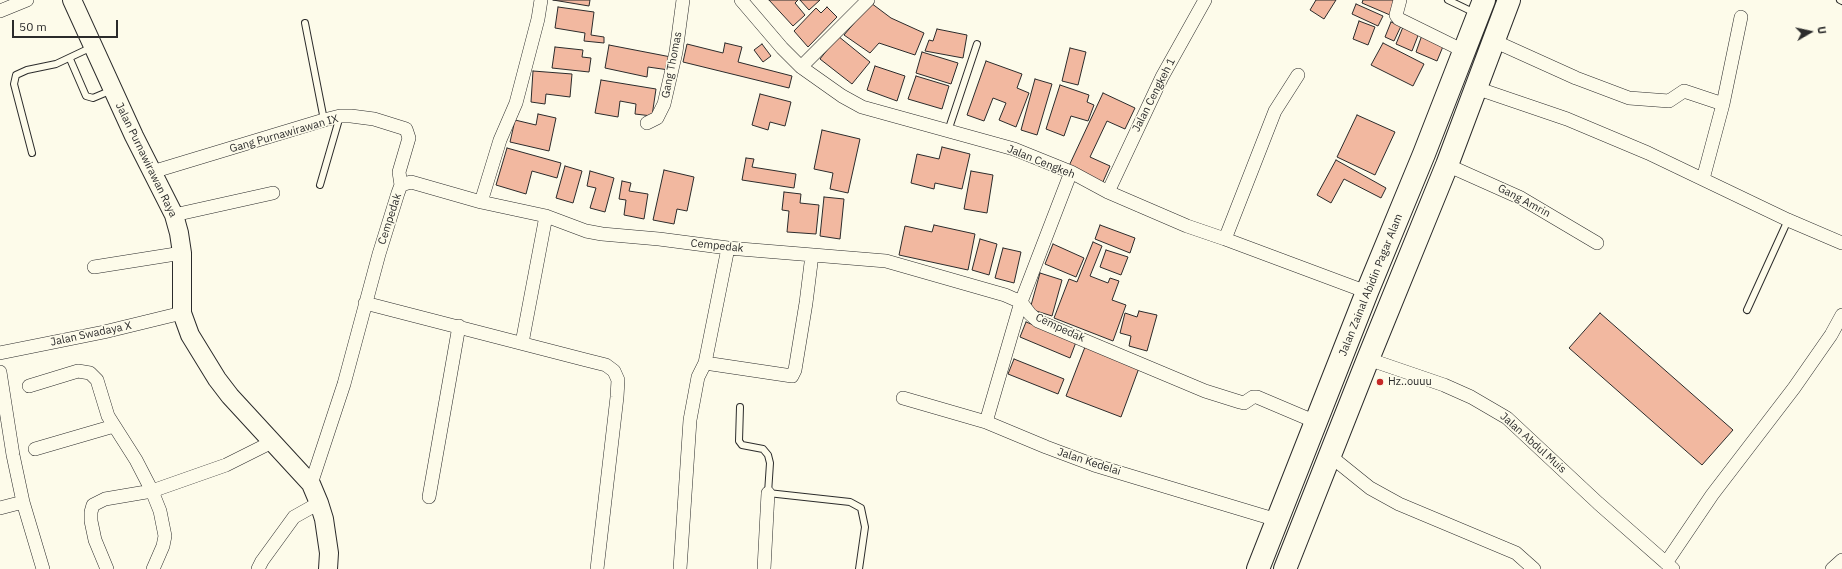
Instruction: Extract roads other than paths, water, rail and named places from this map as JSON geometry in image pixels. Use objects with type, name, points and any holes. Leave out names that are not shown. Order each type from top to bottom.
[{"type":"highway","points":[[1284,569],[1447,164],[1509,0]]},
{"type":"highway","name":"Jalan Zainal Abidin Pagar Alam","points":[[1258,569],[1367,292],[1424,154],[1481,7]]},
{"type":"highway","points":[[1435,125],[1458,135]]},
{"type":"highway","points":[[1424,154],[1447,164]]},
{"type":"street","points":[[0,11],[27,0]]},
{"type":"street","name":"Jalan Purnawirawan Raya","points":[[72,0],[112,90],[174,215],[182,253],[182,313],[190,335],[217,379],[230,396],[310,484],[319,503],[328,537],[328,569]]},
{"type":"street","points":[[481,202],[500,140],[516,103],[538,19],[541,0]]},
{"type":"street","name":"Gang Thomas","points":[[648,122],[657,118],[664,104],[676,52],[683,0]]},
{"type":"street","name":"Jalan Cengkeh","points":[[741,0],[782,48],[801,67],[842,96],[862,107],[1014,149],[1071,172],[1108,192],[1187,226],[1367,292]]},
{"type":"street","points":[[801,67],[868,0]]},
{"type":"street","name":"Jalan Cengkeh 1","points":[[1108,192],[1162,77],[1205,0]]},
{"type":"street","points":[[1400,0],[1397,17],[1464,51]]},
{"type":"street","points":[[1703,179],[1723,104],[1741,17]]},
{"type":"street","points":[[1494,41],[1576,78],[1629,98],[1669,101],[1684,91],[1723,104]]},
{"type":"street","points":[[1225,239],[1275,111],[1298,75]]},
{"type":"street","points":[[1476,88],[1567,119],[1648,152],[1788,220],[1842,243]]},
{"type":"street","name":"Gang Purnawirawan IX","points":[[152,172],[340,116],[374,119],[406,129],[409,138],[400,172],[401,185]]},
{"type":"street","name":"Gang Amrin","points":[[1447,164],[1521,198],[1597,244]]},
{"type":"street","points":[[986,422],[1021,302],[1071,172]]},
{"type":"street","name":"Cempedak","points":[[310,484],[344,384],[379,254],[401,185],[411,182],[481,202],[546,216],[586,231],[602,234],[659,239],[728,248],[886,261],[993,291],[1021,302],[1030,314],[1038,321],[1205,391],[1240,402],[1257,397],[1316,422]]},
{"type":"street","points":[[174,215],[273,193]]},
{"type":"street","points":[[522,343],[546,216]]},
{"type":"street","points":[[680,569],[690,420],[698,377],[705,363],[728,248]]},
{"type":"street","points":[[94,267],[182,253]]},
{"type":"street","points":[[705,363],[792,376],[805,310],[812,255]]},
{"type":"street","points":[[366,303],[460,326],[606,365],[616,373],[618,380],[617,397],[596,569]]},
{"type":"street","name":"Jalan Swadaya X","points":[[0,354],[104,332],[182,313]]},
{"type":"street","points":[[1669,566],[1712,495],[1794,388],[1837,336],[1842,315]]},
{"type":"street","points":[[429,497],[460,326]]},
{"type":"street","name":"Jalan Abdul Muis","points":[[1368,359],[1451,388],[1471,397],[1507,418],[1669,566]]},
{"type":"street","points":[[0,372],[13,455],[23,502],[43,569]]},
{"type":"street","points":[[29,386],[78,372],[90,373],[97,380],[103,405],[114,426],[136,460],[152,491],[160,512],[165,536],[163,546],[153,569]]},
{"type":"street","name":"Jalan Kedelai","points":[[903,398],[986,422],[1046,448],[1094,465],[1277,520]]},
{"type":"street","points":[[35,449],[114,426]]},
{"type":"street","points":[[106,569],[95,540],[91,522],[93,505],[105,499],[152,491],[226,465],[272,442]]},
{"type":"street","points":[[1329,455],[1370,488],[1399,504],[1516,553],[1534,569]]},
{"type":"street","points":[[764,569],[768,493]]},
{"type":"street","points":[[0,508],[23,502]]},
{"type":"street","points":[[258,569],[262,561],[294,517],[319,503]]},
{"type":"street","points":[[1832,569],[1842,560]]},
{"type":"lane","points":[[1448,0],[1481,7]]},
{"type":"lane","points":[[305,24],[324,120]]},
{"type":"lane","points":[[948,131],[977,44]]},
{"type":"lane","points":[[32,153],[14,84],[16,75],[70,59],[93,47]]},
{"type":"lane","points":[[70,59],[86,96],[93,98],[112,90]]},
{"type":"lane","points":[[320,185],[340,116]]},
{"type":"lane","points":[[1747,310],[1788,220]]},
{"type":"lane","points":[[740,407],[739,441],[742,445],[763,450],[768,456],[770,463],[768,493],[850,502],[861,508],[865,527],[859,569]]},
{"type":"place","name":"Hz..ouuu","points":[[1380,382]]}]
